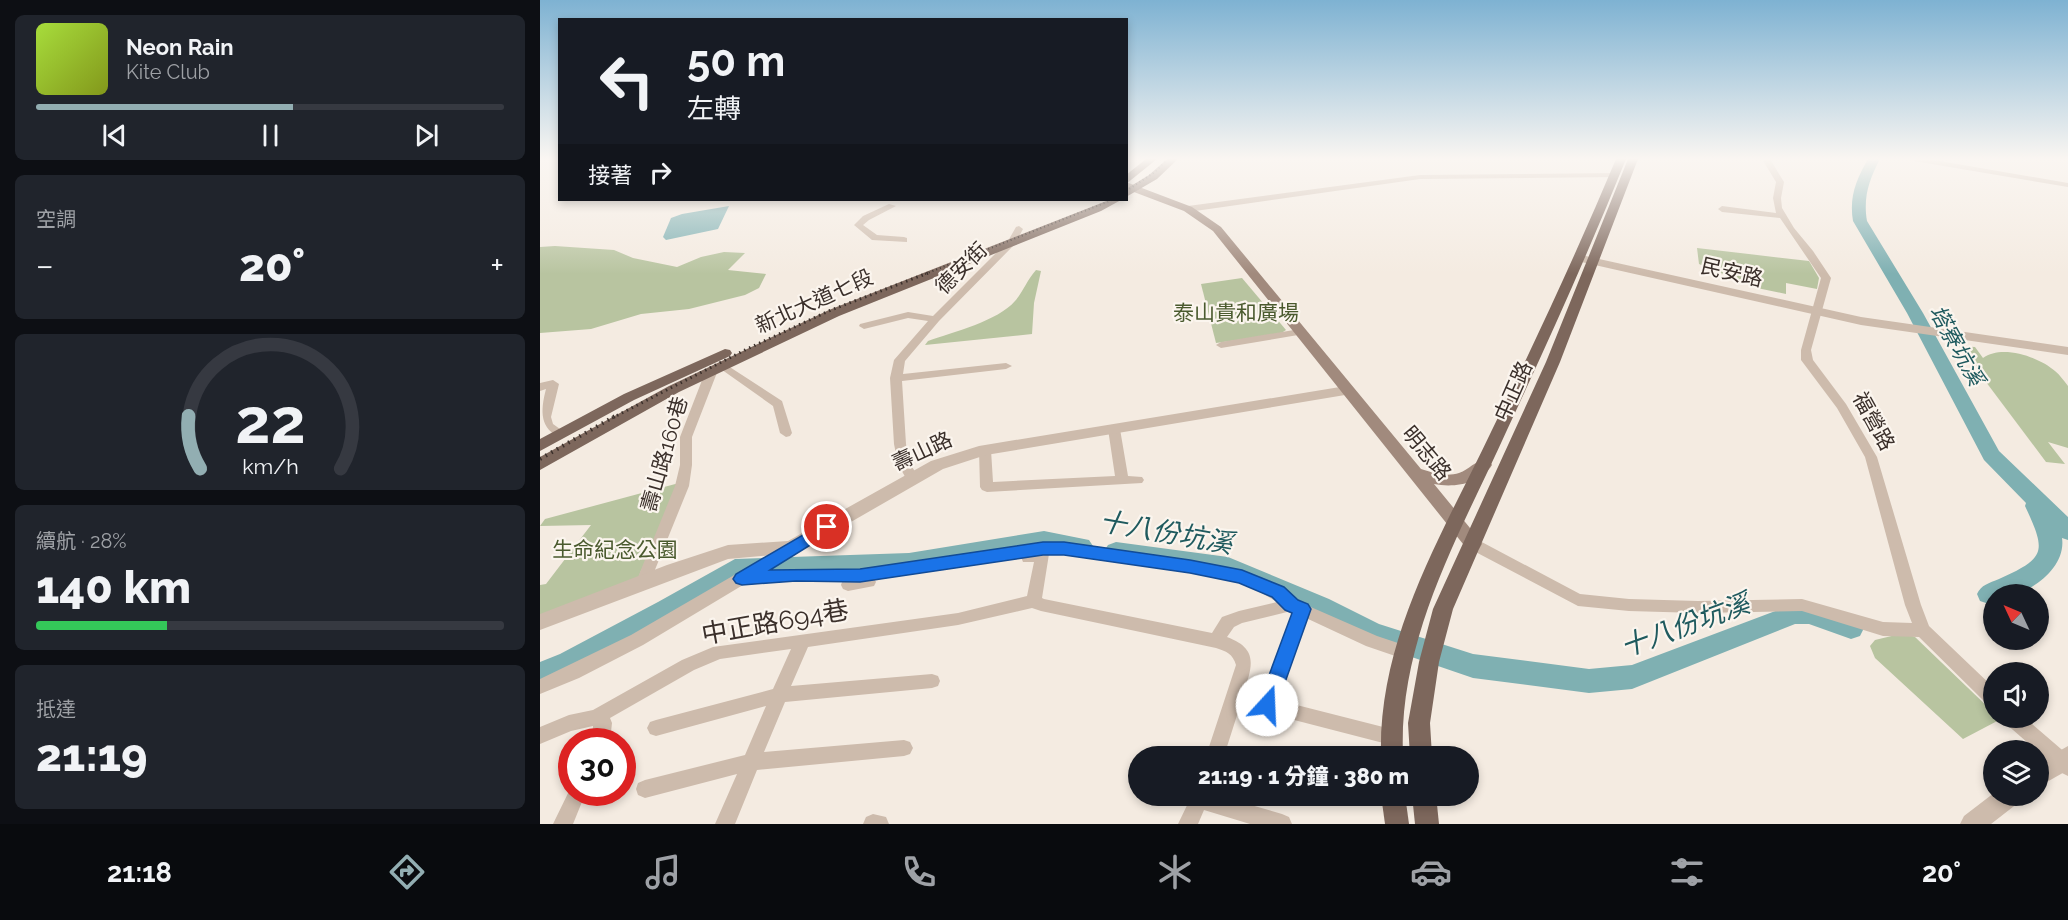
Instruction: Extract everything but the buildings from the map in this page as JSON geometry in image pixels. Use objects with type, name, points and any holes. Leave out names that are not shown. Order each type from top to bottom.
[{"type":"main road","name":"明志路","points":[[1157,197],[1188,209],[1217,229],[1473,544]]},
{"type":"main road","name":"中正路","points":[[1420,746],[1419,723],[1429,662],[1443,609],[1553,362],[1607,197]]},
{"type":"main road","name":"中正路","points":[[1404,652],[1418,604],[1455,522],[1587,261],[1616,197]]},
{"type":"main road","name":"新北大道七段","points":[[540,446],[629,397],[814,313],[1091,201]]},
{"type":"main road","name":"新北大道七段","points":[[540,464],[717,367],[834,313],[1114,201]]},
{"type":"main road","points":[[1413,472],[1431,478],[1461,480],[1473,475],[1484,465]]},
{"type":"main road","points":[[1391,746],[1395,692],[1404,652]]},
{"type":"main road","points":[[1395,806],[1397,824]]},
{"type":"main road","points":[[1425,806],[1426,824]]},
{"type":"street","points":[[1188,209],[1272,197]]},
{"type":"street","name":"福營路","points":[[1777,197],[1782,216],[1826,278],[1806,351],[1807,360],[1842,407],[1871,457],[1913,605],[1923,630],[1983,689]]},
{"type":"street","points":[[892,206],[866,218],[858,225],[875,238],[904,240]]},
{"type":"street","points":[[1722,209],[1782,216]]},
{"type":"street","name":"德安街","points":[[896,378],[900,360],[935,319],[1012,243],[1019,230]]},
{"type":"street","name":"民安路","points":[[1587,261],[1874,323],[2068,351]]},
{"type":"street","points":[[864,326],[908,315],[935,319]]},
{"type":"street","points":[[1221,345],[1300,332]]},
{"type":"street","points":[[913,479],[904,464],[900,444],[896,378],[1006,366]]},
{"type":"street","points":[[717,367],[778,404],[786,433]]},
{"type":"street","name":"壽山路160巷","points":[[643,582],[682,486],[686,465],[686,437],[717,367]]},
{"type":"street","points":[[540,387],[553,384],[545,417],[548,426],[561,434]]},
{"type":"street","name":"壽山路","points":[[540,622],[728,552],[787,550],[937,465],[985,450],[1347,391]]},
{"type":"street","points":[[1114,429],[1122,481]]},
{"type":"street","points":[[985,450],[987,487],[1137,480]]},
{"type":"street","points":[[1473,544],[1578,600],[1629,605],[1698,607],[1802,605],[1883,629],[1923,630]]},
{"type":"street","points":[[742,578],[796,575],[860,576],[1043,548],[1064,548],[1242,576],[1278,592],[1297,607],[1404,652]]},
{"type":"street","points":[[540,687],[608,656],[787,550]]},
{"type":"street","name":"中正路694巷","points":[[540,735],[569,723],[596,717],[702,658],[719,652],[958,620],[1034,601],[1043,555],[848,585]]},
{"type":"street","points":[[1034,601],[1041,605],[1230,644],[1242,656],[1244,665],[1218,746]]},
{"type":"street","points":[[1216,641],[1228,622],[1297,607]]},
{"type":"street","points":[[1267,705],[1297,607]]},
{"type":"street","points":[[725,824],[802,641]]},
{"type":"street","points":[[656,728],[780,694],[932,681]]},
{"type":"street","points":[[1234,697],[1267,705],[1391,746]]},
{"type":"street","points":[[596,717],[603,723],[602,728]]},
{"type":"street","points":[[2024,728],[2066,762],[2049,770]]},
{"type":"street","points":[[645,789],[751,762],[904,748]]},
{"type":"street","points":[[562,824],[570,806]]},
{"type":"street","points":[[1188,824],[1197,806]]},
{"type":"street","points":[[1229,806],[1282,824]]},
{"type":"street","points":[[1972,824],[1996,806]]},
{"type":"street","points":[[873,824],[879,824]]},
{"type":"green space","points":[[540,247],[614,250],[633,258],[677,267],[701,257],[724,252],[745,253],[728,270],[766,274],[759,288],[745,295],[689,309],[641,314],[591,329],[540,333]]},
{"type":"green space","points":[[1697,248],[1809,261],[1819,278],[1817,289],[1786,283],[1786,294],[1757,288],[1699,264]]},
{"type":"green space","points":[[1036,270],[1041,271],[1034,303],[1032,334],[925,345],[928,341],[987,320],[1007,308],[1018,297]]},
{"type":"green space","name":"泰山貴和廣場","points":[[1242,278],[1286,330],[1280,334],[1216,343],[1201,284]]},
{"type":"green space","points":[[1959,346],[1975,347],[1983,358],[2000,352],[2020,354],[2040,361],[2060,376],[2068,386],[2068,448],[2048,442],[2065,464],[2046,462]]},
{"type":"green space","name":"生命紀念公園","points":[[679,483],[638,578],[540,616],[540,585],[546,584],[591,525],[540,526],[545,519]]},
{"type":"green space","points":[[1904,633],[1915,637],[1983,702],[1984,728],[1963,739],[1875,658],[1870,646],[1875,640]]},
{"type":"water","points":[[729,206],[718,229],[666,240],[663,237],[671,218]]},
{"type":"waterway","name":"塔寮坑溪","points":[[1859,197],[1860,221],[1915,313],[1991,455],[2068,531]]},
{"type":"waterway","name":"十八份坑溪","points":[[2010,584],[2040,568],[2051,551],[2051,540],[2036,506]]},
{"type":"waterway","name":"十八份坑溪","points":[[540,674],[569,662],[667,609],[735,568],[909,562],[1044,540],[1081,546]]},
{"type":"waterway","name":"十八份坑溪","points":[[1116,551],[1228,566],[1320,606],[1371,632],[1473,666],[1589,681],[1632,677],[1794,614],[1809,614],[1851,628]]},
{"type":"railway","points":[[925,274],[1109,201]]},
{"type":"railway","points":[[612,418],[747,349],[831,310],[928,273]]},
{"type":"railway","points":[[540,459],[615,416]]},
{"type":"route","points":[[827,527],[742,579],[796,575],[860,576],[1043,548],[1064,548],[1242,576],[1278,592],[1292,605],[1302,609],[1267,705]]}]
